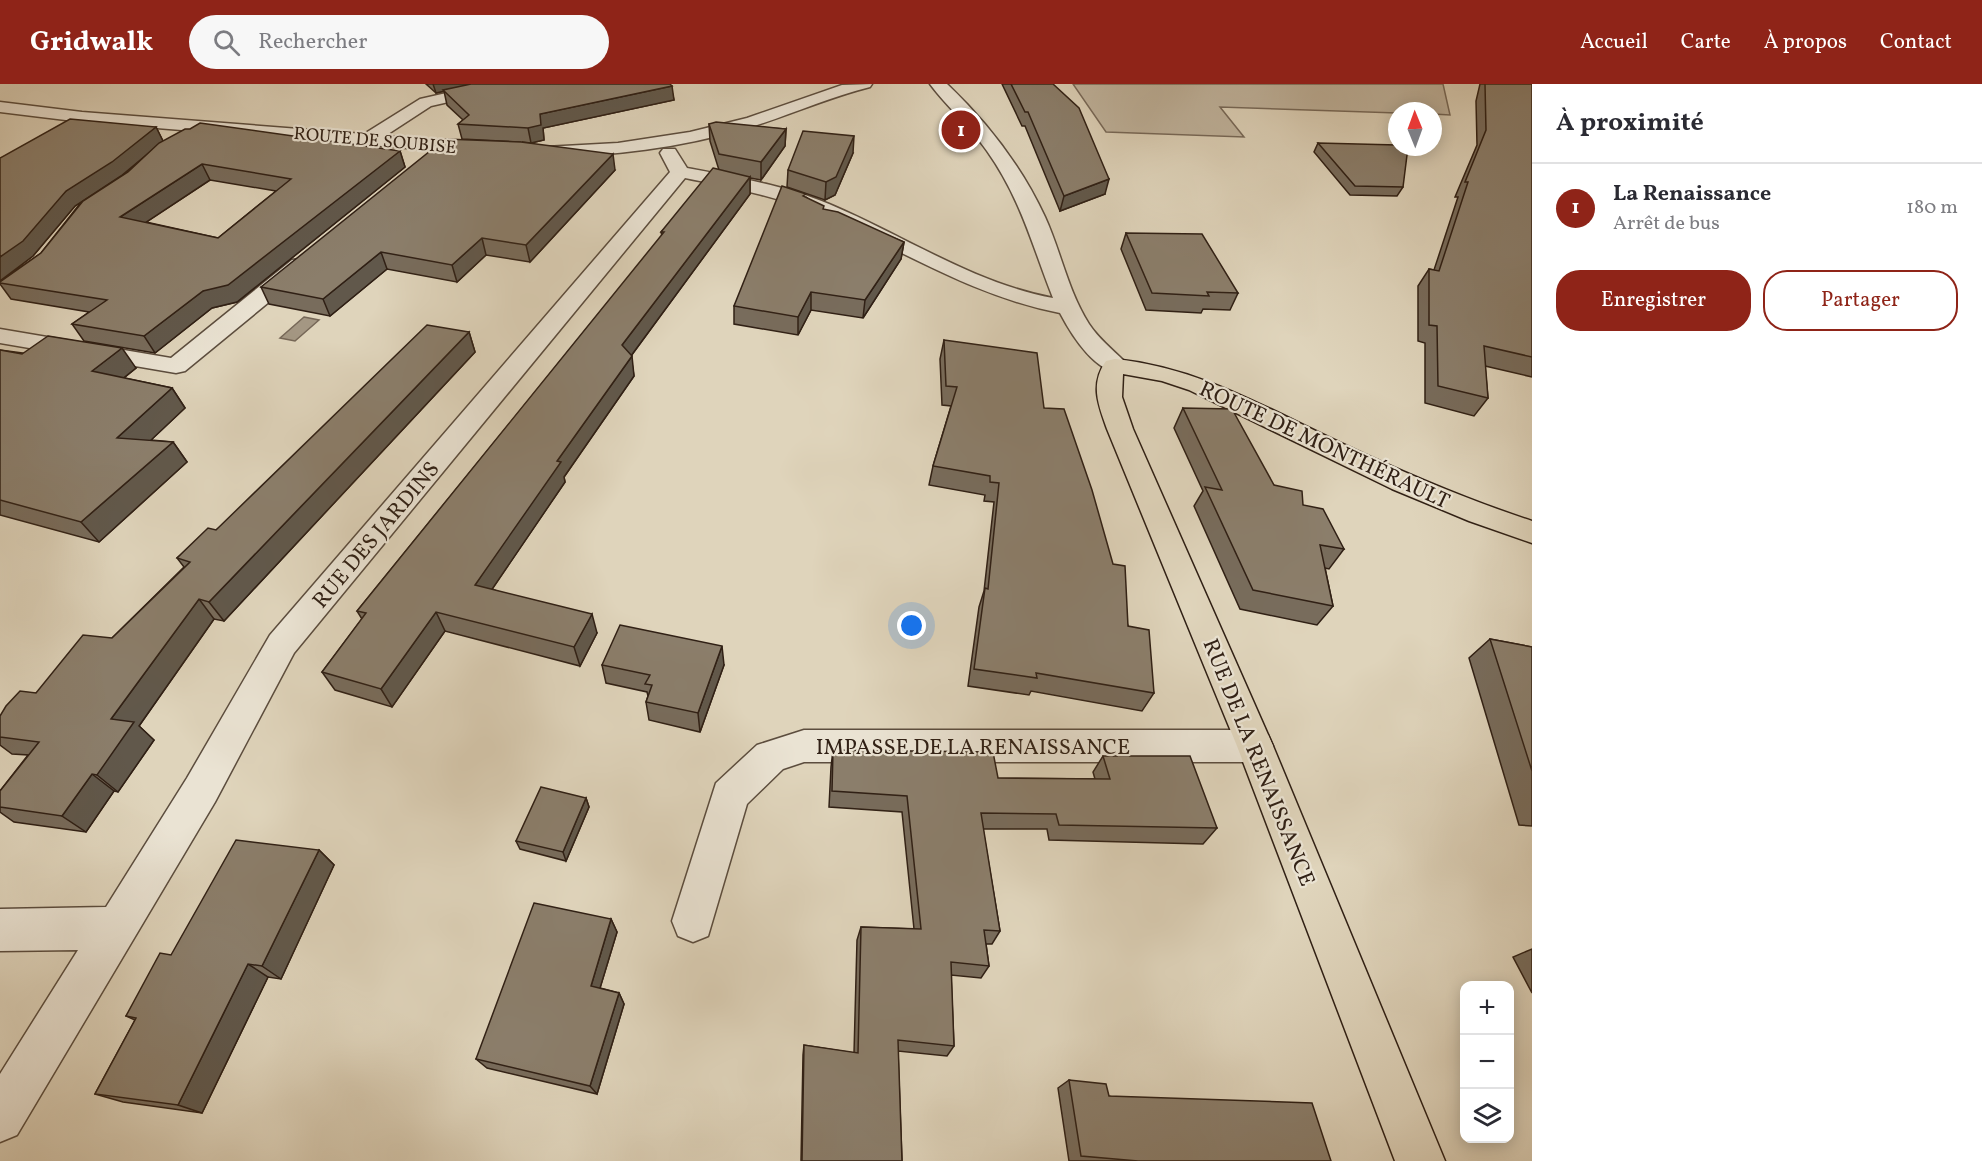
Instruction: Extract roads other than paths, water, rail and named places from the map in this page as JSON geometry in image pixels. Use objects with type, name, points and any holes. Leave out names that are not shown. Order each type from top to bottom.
[{"type":"main road","name":"ROUTE DE MONTHÉRAULT","points":[[1115,366],[1133,367],[1183,378],[1446,501],[1532,532]]},
{"type":"main road","name":"RUE DE LA RENAISSANCE","points":[[1115,366],[1108,376],[1107,388],[1120,429],[1255,746],[1420,1161]]},
{"type":"street","points":[[367,140],[426,102],[440,84]]},
{"type":"street","points":[[426,102],[508,84]]},
{"type":"street","points":[[528,152],[584,152],[664,143],[738,126],[846,86],[864,84]]},
{"type":"street","points":[[938,84],[980,130],[1013,178],[1035,218],[1069,308],[1094,345],[1115,366]]},
{"type":"street","name":"ROUTE DE SOUBISE","points":[[0,107],[81,117],[498,150]]},
{"type":"street","points":[[178,142],[205,126]]},
{"type":"street","points":[[664,143],[680,172],[744,185],[819,207],[900,247],[1005,292],[1045,305],[1069,308]]},
{"type":"street","points":[[427,161],[446,146]]},
{"type":"street","name":"RUE DES JARDINS","points":[[0,1118],[201,790],[282,644],[680,172]]},
{"type":"street","points":[[0,336],[176,366],[315,252]]},
{"type":"street","name":"IMPASSE DE LA RENAISSANCE","points":[[693,921],[730,795],[770,757],[804,746],[1255,746]]},
{"type":"street","points":[[0,930],[115,928]]},
{"type":"place","name":"La Renaissance","points":[[961,130]]}]
